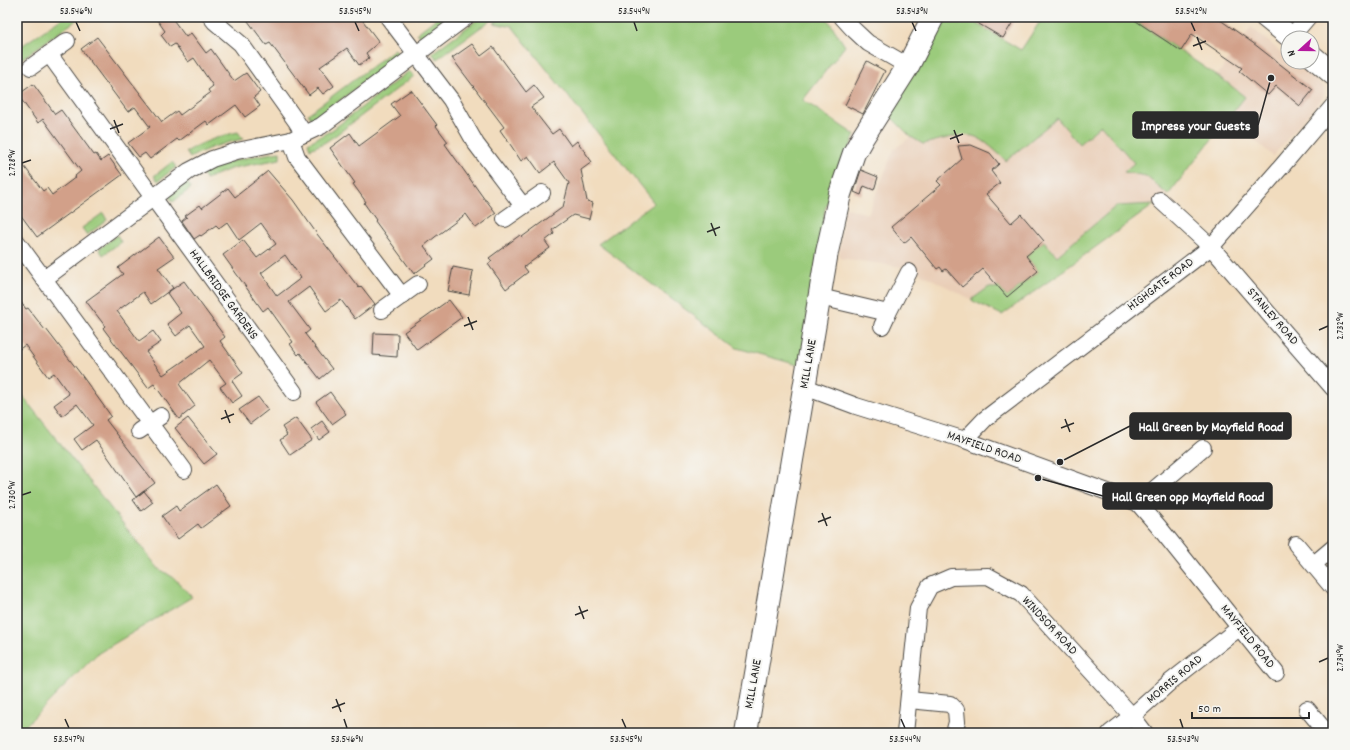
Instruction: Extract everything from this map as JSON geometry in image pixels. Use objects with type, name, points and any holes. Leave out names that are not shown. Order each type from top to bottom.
[{"type":"street","points":[[211,17],[241,44],[296,121],[297,157],[402,296]]},
{"type":"street","points":[[388,17],[451,100],[476,144],[523,206]]},
{"type":"street","points":[[44,279],[189,171],[212,159],[245,149],[297,137],[321,126],[466,17]]},
{"type":"street","points":[[842,17],[868,43],[908,66]]},
{"type":"street","name":"MILL LANE","points":[[746,733],[820,297],[834,218],[844,179],[862,137],[908,66],[933,17]]},
{"type":"street","points":[[1266,17],[1281,30]]},
{"type":"street","points":[[1297,30],[1308,17]]},
{"type":"street","points":[[31,67],[67,40]]},
{"type":"street","name":"HALLBRIDGE GARDENS","points":[[49,54],[294,392]]},
{"type":"street","points":[[1320,63],[1333,74]]},
{"type":"street","name":"HIGHGATE ROAD","points":[[965,440],[985,419],[1211,247],[1333,106]]},
{"type":"street","points":[[504,219],[542,192]]},
{"type":"street","name":"STANLEY ROAD","points":[[1160,200],[1211,247],[1333,388]]},
{"type":"street","points":[[17,242],[184,470]]},
{"type":"street","points":[[820,297],[885,320],[910,272]]},
{"type":"street","points":[[382,310],[418,284]]},
{"type":"street","name":"MAYFIELD ROAD","points":[[805,387],[856,406],[965,440],[1138,503],[1276,673]]},
{"type":"street","points":[[1138,503],[1203,448]]},
{"type":"street","points":[[1296,544],[1333,588]]},
{"type":"street","points":[[1314,564],[1333,548]]},
{"type":"street","name":"WINDSOR ROAD","points":[[905,733],[918,608],[930,586],[951,577],[988,576],[1021,594],[1132,716],[1145,733]]},
{"type":"street","name":"MORRIS ROAD","points":[[1110,733],[1132,716],[1170,682],[1240,628]]},
{"type":"street","points":[[909,700],[950,704],[956,710],[957,722],[954,733]]},
{"type":"street","points":[[1307,709],[1327,733]]},
{"type":"shaded area","points":[[965,17],[1021,50],[1043,17],[1204,17],[1181,51],[1217,76],[1251,27],[1280,51],[1280,70],[1303,70],[1323,86],[1324,92],[1323,97],[1273,156],[1228,117],[1168,195],[1002,315],[910,268],[839,258],[844,207],[868,214],[894,149],[911,137],[887,113]]},
{"type":"green space","points":[[64,17],[81,17],[17,62],[17,49]]},
{"type":"green space","points":[[438,17],[452,17],[422,40],[417,33]]},
{"type":"green space","points":[[481,17],[495,17],[437,59],[432,53]]},
{"type":"green space","points":[[502,17],[513,17],[517,20],[520,17],[827,18],[845,46],[803,100],[855,135],[825,209],[802,366],[737,348],[598,244],[654,203],[511,25],[508,26],[493,23]]},
{"type":"green space","points":[[942,17],[965,17],[1021,50],[1043,17],[1130,17],[1229,84],[1245,97],[1168,195],[1146,176],[1124,172],[1134,163],[1101,125],[1079,144],[1057,118],[1006,161],[986,143],[973,136],[955,136],[923,144],[911,137],[887,113]]},
{"type":"green space","points":[[395,49],[399,55],[313,121],[308,114]]},
{"type":"green space","points":[[409,71],[414,76],[336,135],[324,143],[310,149],[308,143],[332,130]]},
{"type":"green space","points":[[238,132],[243,139],[209,149],[190,158],[186,152],[211,140]]},
{"type":"green space","points":[[280,152],[280,159],[233,168],[206,179],[201,172],[239,159]]},
{"type":"green space","points":[[172,162],[176,167],[158,181],[154,176]]},
{"type":"green space","points":[[187,182],[191,188],[173,202],[169,196]]},
{"type":"green space","points":[[1155,204],[1002,315],[971,300],[989,287],[999,287],[1007,297],[1038,271],[1026,256],[1044,241],[1057,256],[1116,206]]},
{"type":"green space","points":[[103,213],[107,220],[87,235],[82,228]]},
{"type":"green space","points":[[117,235],[121,242],[103,255],[99,249]]},
{"type":"green space","points":[[17,389],[158,568],[174,578],[192,597],[97,654],[18,733],[17,733]]},
{"type":"building","points":[[155,17],[171,17],[186,37],[191,33],[206,53],[211,49],[234,81],[246,73],[260,92],[254,97],[260,106],[245,117],[236,105],[209,125],[206,121],[179,141],[177,139],[150,159],[145,153],[139,157],[128,143],[150,127],[135,107],[128,112],[81,49],[97,37],[162,122],[177,111],[180,115],[210,93],[208,90],[213,86],[194,58],[188,62],[175,44],[170,47],[161,35],[165,31]]},
{"type":"building","points":[[245,17],[360,17],[379,42],[366,53],[369,58],[359,65],[347,48],[320,67],[334,86],[323,94],[318,88],[309,95],[270,43],[266,45]]},
{"type":"building","points":[[967,17],[1016,17],[1003,38]]},
{"type":"building","points":[[1130,17],[1216,17],[1280,64],[1280,70],[1287,70],[1313,90],[1300,106],[1276,86],[1268,95],[1239,71],[1242,68],[1192,34],[1181,51]]},
{"type":"building","points":[[472,44],[481,56],[493,47],[526,92],[534,85],[544,98],[531,107],[552,134],[559,129],[571,146],[577,141],[592,162],[581,170],[587,201],[593,203],[589,219],[573,215],[552,230],[554,234],[545,241],[550,248],[524,267],[528,272],[506,289],[488,264],[492,261],[489,258],[520,235],[522,237],[563,207],[569,183],[554,162],[540,173],[528,156],[521,161],[500,130],[504,127],[452,58]]},
{"type":"building","points":[[867,61],[885,71],[863,114],[845,105]]},
{"type":"building","points":[[33,84],[55,114],[61,110],[94,155],[96,154],[101,161],[108,156],[122,175],[37,237],[17,210],[17,157],[43,191],[47,188],[52,195],[76,177],[75,176],[81,171],[43,119],[38,123],[18,95]]},
{"type":"building","points":[[411,90],[448,142],[445,144],[496,213],[476,228],[466,214],[435,237],[424,246],[434,259],[414,274],[375,221],[376,220],[364,203],[366,202],[353,184],[355,183],[330,148],[350,133],[359,146],[400,116],[391,104]]},
{"type":"building","points":[[971,145],[990,153],[999,164],[991,171],[1000,183],[986,194],[1011,223],[1021,214],[1044,241],[1026,256],[1038,271],[1007,297],[983,269],[962,287],[946,269],[943,271],[940,267],[937,269],[911,237],[904,243],[891,227],[941,185],[937,181],[962,159],[958,146]]},
{"type":"building","points":[[861,170],[878,177],[874,190],[864,186],[861,195],[854,192]]},
{"type":"building","points":[[268,171],[293,200],[317,234],[359,288],[361,286],[375,304],[355,319],[341,300],[326,311],[309,287],[289,302],[310,330],[305,334],[332,369],[320,379],[300,353],[298,355],[290,344],[293,342],[268,307],[263,311],[223,255],[243,240],[257,258],[276,244],[261,223],[239,240],[227,222],[219,228],[216,225],[201,236],[200,235],[194,239],[182,221],[187,217],[185,216],[200,205],[202,208],[228,188],[235,197]],"holes":[[[285,255],[301,278],[277,296],[261,273]]]},
{"type":"building","points":[[159,237],[174,257],[158,268],[173,288],[151,304],[143,292],[117,311],[139,341],[153,331],[161,342],[146,352],[163,375],[205,346],[190,325],[176,336],[167,324],[181,313],[167,293],[184,281],[225,337],[220,341],[243,373],[232,381],[242,396],[232,403],[220,387],[226,383],[209,360],[179,384],[195,406],[179,419],[154,384],[148,388],[103,328],[105,326],[86,301],[123,274],[118,268]]},
{"type":"building","points":[[453,267],[473,271],[469,295],[448,291]]},
{"type":"building","points":[[17,297],[26,309],[28,308],[45,330],[46,329],[80,373],[111,416],[106,420],[155,483],[136,497],[96,440],[82,450],[74,439],[93,425],[77,404],[62,416],[54,405],[69,394],[54,373],[48,377],[25,345],[17,351]]},
{"type":"building","points":[[449,300],[462,317],[417,350],[404,332]]},
{"type":"building","points":[[374,333],[398,334],[397,357],[373,355]]},
{"type":"building","points":[[330,392],[346,414],[332,424],[316,402]]},
{"type":"building","points":[[258,397],[268,410],[250,424],[239,410]]},
{"type":"building","points":[[188,418],[217,454],[204,464],[175,428]]},
{"type":"building","points":[[296,418],[312,440],[290,455],[280,440],[287,435],[282,427]]},
{"type":"building","points":[[322,421],[330,432],[319,440],[311,429]]},
{"type":"building","points":[[216,484],[231,506],[201,528],[198,524],[178,539],[162,516],[176,506],[179,511]]},
{"type":"building","points":[[144,491],[153,502],[141,511],[133,500]]},
{"type":"place","name":"Impress your Guests","points":[[1271,78]]},
{"type":"place","name":"Hall Green by Mayfield Road","points":[[1060,462]]},
{"type":"place","name":"Hall Green opp Mayfield Road","points":[[1038,478]]}]
